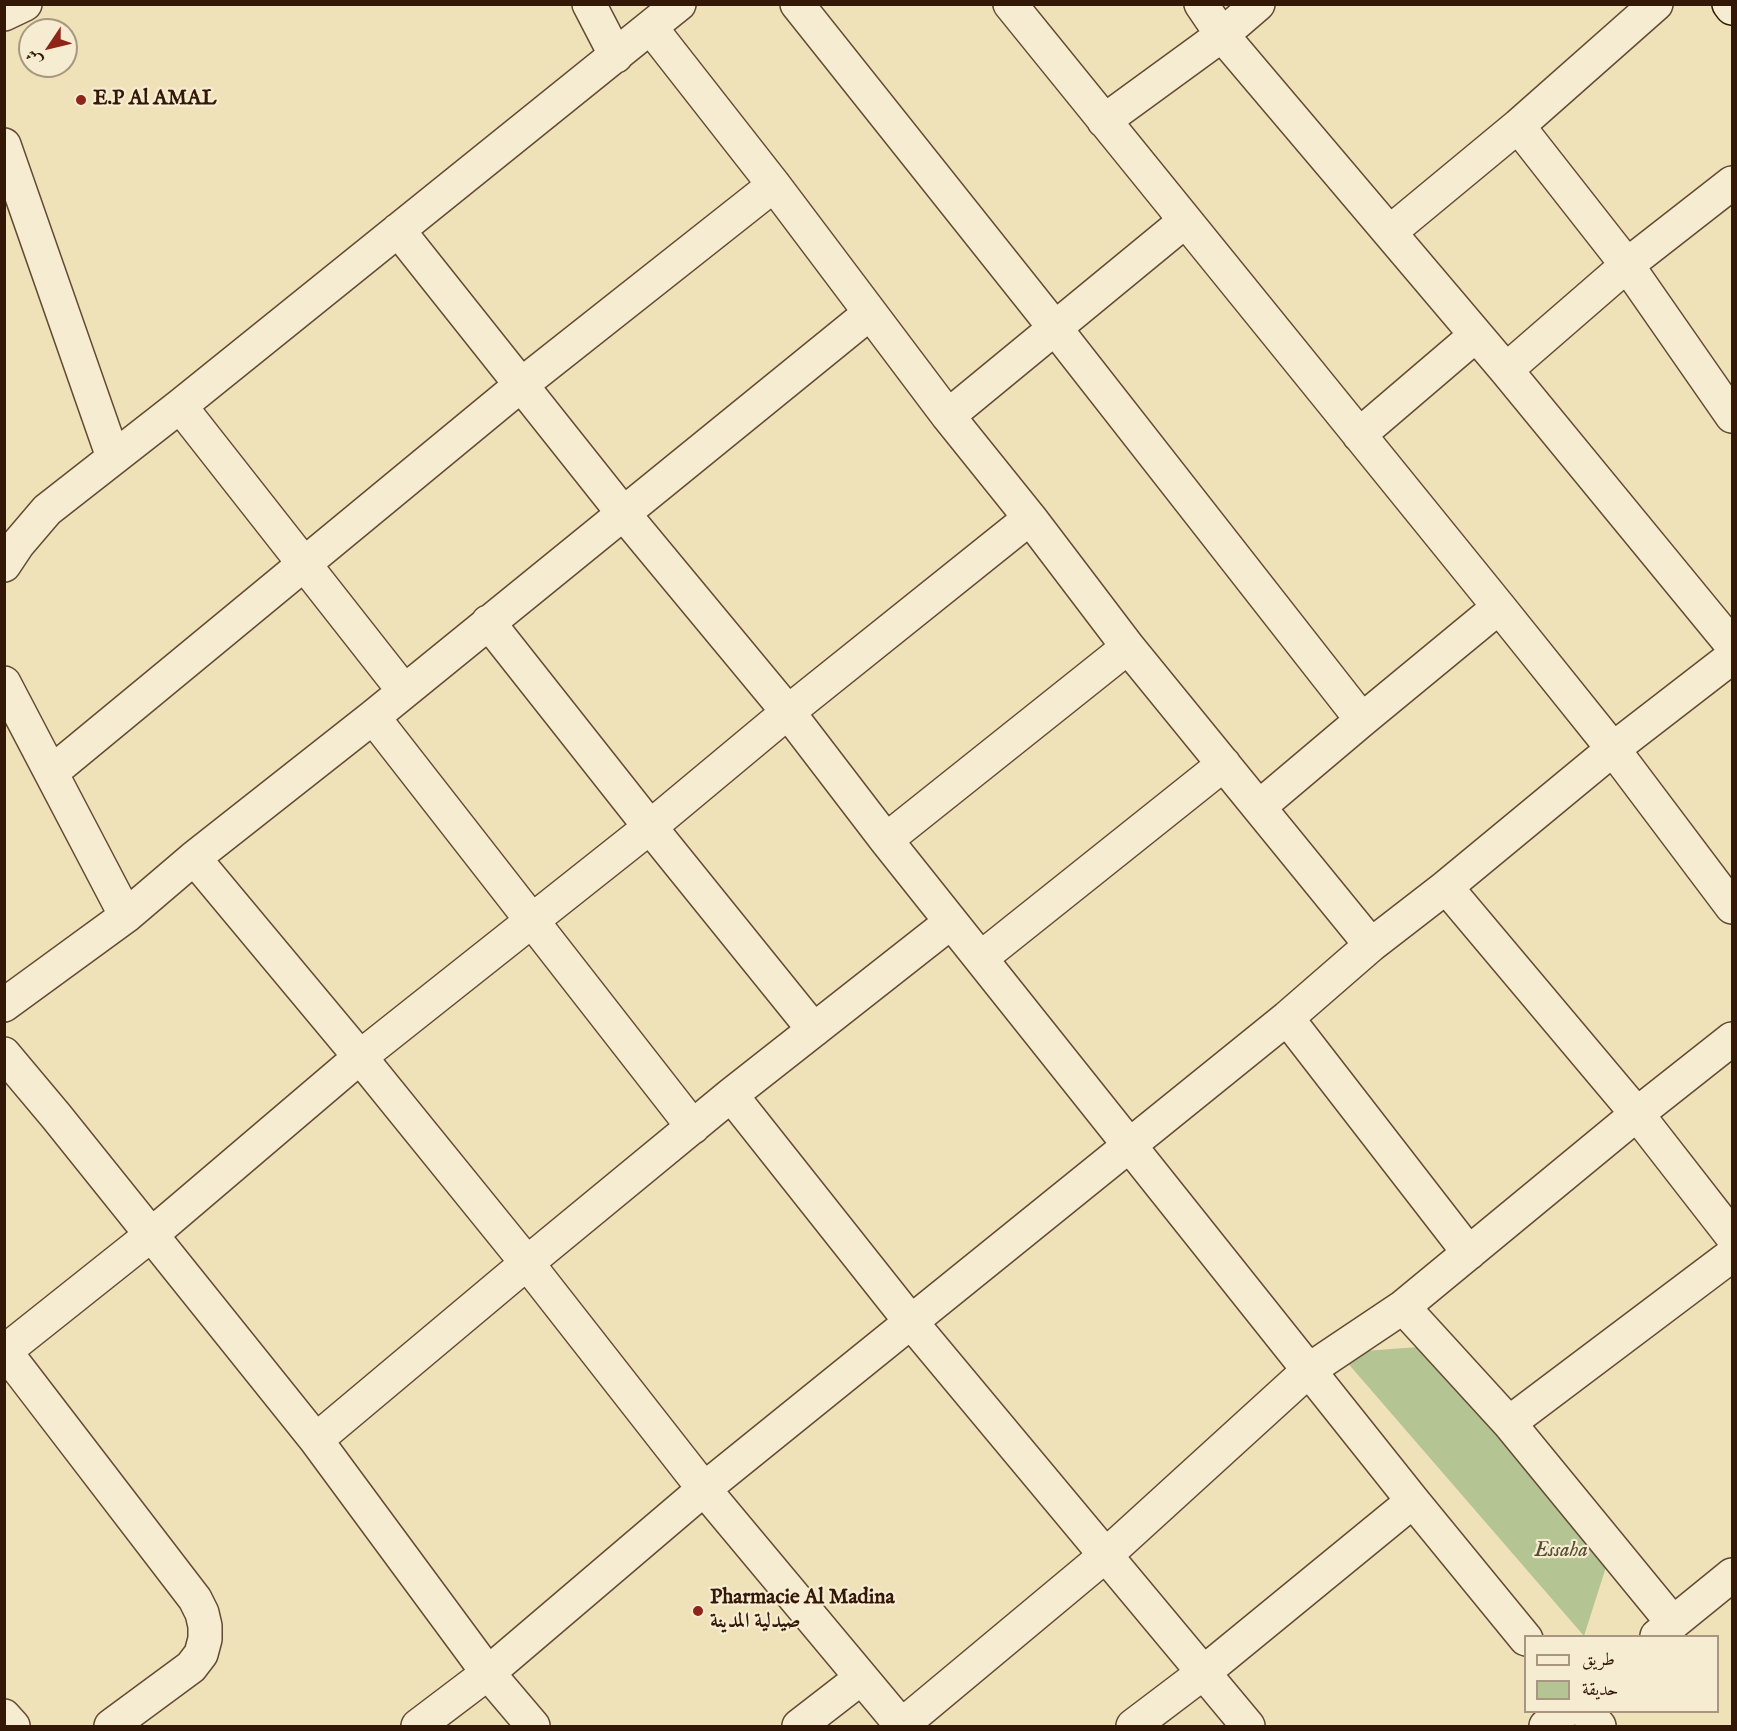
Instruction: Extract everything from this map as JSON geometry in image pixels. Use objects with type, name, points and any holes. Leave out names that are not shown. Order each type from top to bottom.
[{"type":"street","points":[[4,14],[25,4]]},
{"type":"street","points":[[589,4],[616,56]]},
{"type":"street","points":[[4,565],[18,544],[47,510],[180,406],[679,4]]},
{"type":"street","points":[[797,4],[1055,328],[1362,720]]},
{"type":"street","points":[[1010,4],[1613,749],[1732,907]]},
{"type":"street","points":[[1201,4],[1222,34],[1506,370],[1732,645]]},
{"type":"street","points":[[1104,121],[1222,34],[1258,4]]},
{"type":"street","points":[[1390,232],[1518,126],[1656,4]]},
{"type":"street","points":[[1729,4],[1732,8]]},
{"type":"street","points":[[651,28],[774,185],[948,416],[1128,646],[1371,945]]},
{"type":"street","points":[[1518,126],[1627,265],[1732,416]]},
{"type":"street","points":[[4,145],[113,457]]},
{"type":"street","points":[[1506,370],[1627,265],[1732,183]]},
{"type":"street","points":[[52,772],[521,385],[774,185]]},
{"type":"street","points":[[948,416],[1185,221]]},
{"type":"street","points":[[398,230],[623,513],[788,712],[951,922],[1524,1637]]},
{"type":"street","points":[[4,1005],[126,915],[870,313]]},
{"type":"street","points":[[1359,435],[1476,335]]},
{"type":"street","points":[[180,406],[404,691]]},
{"type":"street","points":[[111,1726],[191,1667],[201,1654],[205,1639],[202,1613],[195,1599],[5,1351],[151,1234],[360,1057],[650,827],[788,712],[1030,518]]},
{"type":"street","points":[[1259,807],[1499,608]]},
{"type":"street","points":[[488,622],[814,1030]]},
{"type":"street","points":[[886,840],[1128,646]]},
{"type":"street","points":[[418,1726],[488,1672],[704,1489],[1287,1018],[1371,945],[1446,887],[1613,749],[1732,657]]},
{"type":"street","points":[[5,684],[126,915]]},
{"type":"street","points":[[373,717],[693,1126]]},
{"type":"street","points":[[981,958],[1224,765]]},
{"type":"street","points":[[194,858],[360,1057],[527,1263],[704,1489],[901,1726],[1106,1556],[1309,1370],[1403,1306],[1732,1039]]},
{"type":"street","points":[[1446,887],[1637,1114],[1732,1236]]},
{"type":"street","points":[[316,1440],[731,1095],[951,922]]},
{"type":"street","points":[[1287,1018],[1468,1253]]},
{"type":"street","points":[[4,1054],[316,1440],[488,1672],[533,1726]]},
{"type":"street","points":[[731,1095],[911,1322],[1248,1726]]},
{"type":"street","points":[[1509,1423],[1732,1255]]},
{"type":"street","points":[[1403,1306],[1509,1423],[1665,1630],[1732,1576]]},
{"type":"street","points":[[1133,1726],[1203,1673],[1413,1501]]},
{"type":"street","points":[[800,1726],[861,1678]]},
{"type":"street","points":[[1546,1726],[1563,1713]]},
{"type":"street","points":[[1587,1713],[1599,1726]]},
{"type":"street","points":[[4,1716],[13,1726]]},
{"type":"green space","name":"Essaha","points":[[1431,1346],[1607,1564],[1584,1635],[1583,1635],[1339,1353]]},
{"type":"place","name":"E.P Al AMAL","points":[[81,100]]},
{"type":"place","name":"Pharmacie Al Madina صيدلية المدينة","points":[[698,1611]]}]
